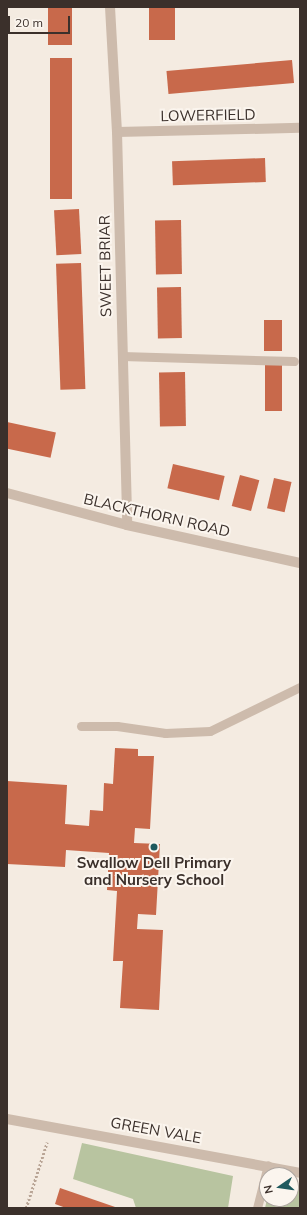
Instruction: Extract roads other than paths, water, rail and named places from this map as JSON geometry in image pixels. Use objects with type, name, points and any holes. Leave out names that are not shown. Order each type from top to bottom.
[{"type":"street","name":"SWEET BRIAR","points":[[110,7],[117,132],[126,525]]},
{"type":"street","name":"LOWERFIELD","points":[[117,132],[300,128]]},
{"type":"street","name":"BLACKTHORN ROAD","points":[[7,493],[126,525],[300,563]]},
{"type":"street","name":"GREEN VALE","points":[[7,1119],[268,1165],[300,1173]]},
{"type":"lane","points":[[122,356],[294,361]]},
{"type":"lane","points":[[81,726],[117,726],[165,733],[210,731],[300,687]]},
{"type":"lane","points":[[257,1208],[268,1165]]},
{"type":"place","name":"Swallow Dell Primary and Nursery School","points":[[154,847]]}]
